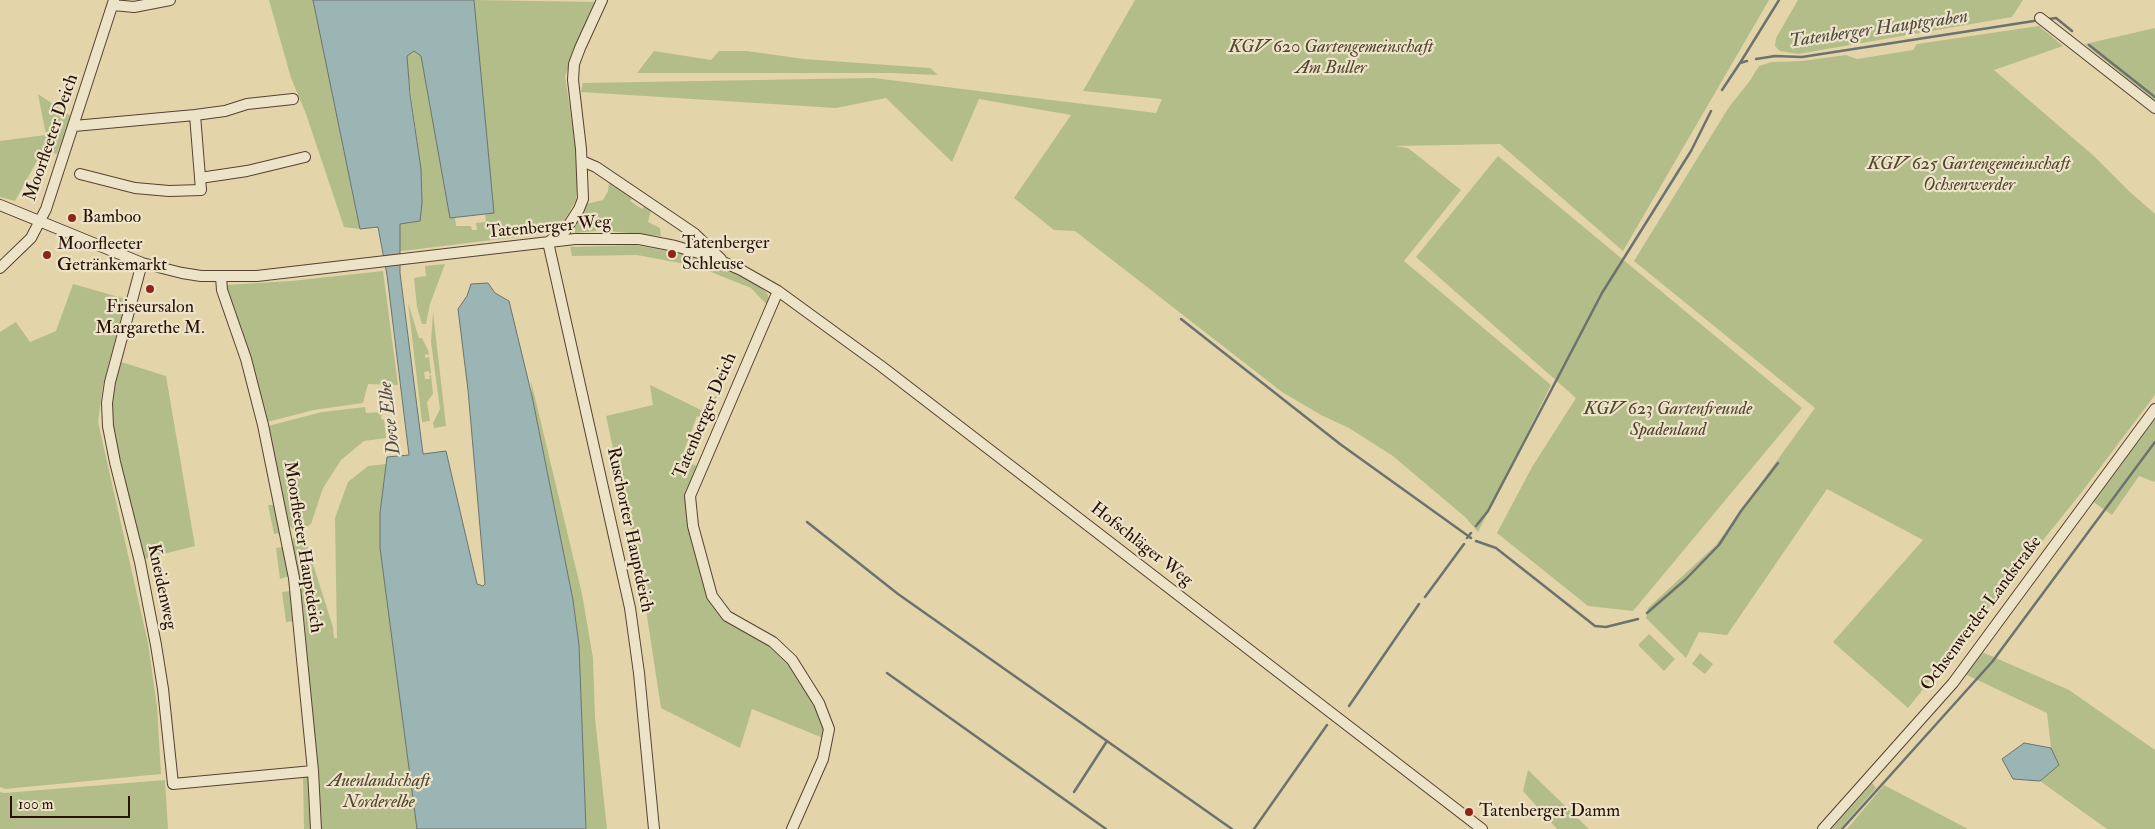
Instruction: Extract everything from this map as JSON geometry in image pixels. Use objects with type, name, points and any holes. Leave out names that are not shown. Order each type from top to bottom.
[{"type":"street","name":"Moorfleeter Deich","points":[[0,268],[31,238],[40,222],[74,126],[113,2],[134,7],[170,0]]},
{"type":"street","points":[[548,242],[565,231],[583,199],[582,161],[573,92],[574,64],[602,0]]},
{"type":"street","points":[[2040,18],[2155,108]]},
{"type":"street","points":[[74,126],[195,115],[225,111],[247,104],[293,99]]},
{"type":"street","points":[[80,174],[135,188],[169,191],[201,190],[195,115]]},
{"type":"street","points":[[200,178],[247,171],[305,157]]},
{"type":"street","points":[[582,161],[596,167],[695,234],[723,262]]},
{"type":"street","points":[[0,205],[142,263],[182,273],[221,277]]},
{"type":"street","name":"Tatenberger Weg","points":[[221,277],[257,276],[548,242],[608,238],[639,239],[697,252],[723,262],[778,292]]},
{"type":"street","name":"Ruschorter Hauptdeich","points":[[548,242],[630,608],[639,673],[654,829]]},
{"type":"street","name":"Kneidenweg","points":[[142,263],[110,382],[107,403],[108,426],[140,562],[155,637],[163,689],[173,784],[313,770]]},
{"type":"street","name":"Moorfleeter Hauptdeich","points":[[221,277],[222,290],[255,390],[286,536],[300,623],[313,770],[316,829]]},
{"type":"street","name":"Hofschläger Weg","points":[[778,292],[889,372],[1475,827]]},
{"type":"street","name":"Tatenberger Deich","points":[[778,292],[690,496],[693,526],[712,596],[727,616],[773,642],[792,660],[820,703],[829,729],[822,760],[792,829]]},
{"type":"street","name":"Ochsenwerder Landstraße","points":[[1823,829],[1953,683],[2155,409]]},
{"type":"green space","points":[[269,0],[313,0],[360,229],[344,227],[306,114],[291,78]]},
{"type":"green space","points":[[474,0],[597,2],[565,76],[575,143],[578,179],[576,200],[564,221],[550,233],[400,251],[400,224],[422,203],[421,169],[407,64],[407,56],[414,51],[421,56],[450,218],[455,218],[456,226],[471,226],[472,230],[477,230],[476,223],[486,222],[485,214],[494,213]]},
{"type":"green space","name":"KGV 620 Gartengemeinschaft Am Buller","points":[[1135,0],[1769,0],[1623,251],[1500,144],[1395,146],[1408,148],[1461,190],[1404,261],[1551,385],[1478,532],[1465,517],[1393,456],[1349,428],[1321,415],[1282,392],[1075,231],[1054,230],[1014,198],[1071,115],[979,99],[952,162],[886,98],[836,108],[581,92],[583,83],[874,78],[1156,113],[1162,99],[1083,91]]},
{"type":"green space","points":[[1798,0],[2023,0],[2012,17],[1798,54],[1780,51],[1775,46],[1776,38]]},
{"type":"green space","name":"KGV 625 Gartengemeinschaft Ochsenwerder","points":[[2039,26],[2063,46],[1994,70],[2095,157],[2155,214],[2155,395],[2081,493],[1908,708],[1833,642],[1923,540],[1827,489],[1727,635],[1699,632],[1686,658],[1646,618],[1648,608],[1716,545],[1815,408],[1634,261],[1729,107],[1759,66],[1772,62],[1802,61],[1846,55],[1857,59],[1913,50],[1917,44]]},
{"type":"green space","points":[[2155,28],[2155,101],[2085,44]]},
{"type":"green space","points":[[654,51],[711,60],[719,51],[747,51],[804,59],[930,68],[938,75],[890,73],[637,73]]},
{"type":"green space","points":[[38,94],[71,116],[57,154],[43,150],[15,201],[0,197],[0,141],[46,135]]},
{"type":"green space","name":"KGV 623 Gartenfreunde Spadenland","points":[[1498,156],[1802,408],[1633,611],[1588,606],[1497,533],[1532,467],[1576,398],[1416,257]]},
{"type":"green space","points":[[609,182],[633,197],[630,201],[642,209],[645,206],[651,210],[648,222],[660,228],[661,236],[607,231],[606,226],[596,225],[596,231],[575,233],[575,225],[586,204],[603,200],[608,191]]},
{"type":"green space","points":[[635,245],[683,254],[728,270],[757,285],[767,293],[768,306],[751,288],[696,266],[637,255],[572,256],[570,247]]},
{"type":"green space","points":[[445,264],[430,304],[426,324],[422,324],[417,307],[414,278],[426,276],[425,266]]},
{"type":"green space","points":[[383,271],[398,385],[368,384],[363,403],[314,410],[267,422],[249,351],[226,285],[291,281]]},
{"type":"green space","points":[[73,284],[126,299],[103,385],[98,422],[148,643],[157,707],[161,774],[5,789],[0,787],[0,332],[16,322],[30,342],[56,331]]},
{"type":"green space","points":[[408,303],[419,338],[422,338],[429,355],[425,354],[425,358],[429,357],[431,373],[429,374],[429,371],[424,372],[425,379],[430,379],[429,376],[431,375],[433,394],[427,402],[430,421],[422,422]]},
{"type":"green space","points":[[433,312],[446,426],[434,428],[433,423],[440,409],[431,342]]},
{"type":"green space","points":[[121,362],[166,376],[195,546],[144,559],[114,443],[112,417],[114,387]]},
{"type":"green space","points":[[531,381],[582,594],[593,658],[595,718],[607,829],[586,829],[579,645],[573,600],[532,396]]},
{"type":"green space","points":[[650,385],[701,410],[718,394],[706,420],[697,416],[681,459],[699,467],[688,495],[707,596],[790,663],[816,704],[826,732],[823,738],[752,709],[740,748],[661,708],[641,577],[606,416],[653,405]]},
{"type":"green space","points":[[365,407],[366,413],[382,412],[381,419],[384,420],[386,438],[364,441],[341,460],[323,488],[311,524],[302,530],[293,529],[288,524],[268,426],[322,412]]},
{"type":"green space","points":[[2155,418],[2155,482],[2139,476],[2112,515],[2092,501]]},
{"type":"green space","name":"Auenlandschaft Norderelbe","points":[[386,464],[380,513],[380,548],[417,829],[319,829],[304,619],[292,542],[293,538],[299,536],[306,542],[333,627],[334,638],[337,638],[335,518],[348,482],[368,466]]},
{"type":"green space","points":[[268,505],[277,505],[280,533],[274,534]]},
{"type":"green space","points":[[283,547],[289,576],[280,579],[276,548]]},
{"type":"green space","points":[[291,591],[295,621],[286,622],[282,592]]},
{"type":"green space","points":[[1649,634],[1675,659],[1664,671],[1638,645]]},
{"type":"green space","points":[[1982,652],[2069,690],[2155,750],[2155,829],[2107,829],[2040,781],[2059,765],[2051,748],[2047,713],[1965,674]]},
{"type":"green space","points":[[1700,653],[1713,664],[1705,674],[1692,664]]},
{"type":"green space","points":[[1528,770],[1589,829],[1557,829],[1523,791]]},
{"type":"green space","points":[[298,775],[308,776],[311,829],[304,829],[303,778]]},
{"type":"green space","points":[[165,780],[168,829],[0,829],[0,792]]},
{"type":"green space","points":[[1872,783],[1876,788],[1840,829],[1831,829]]},
{"type":"green space","points":[[1884,785],[1968,829],[1847,829]]},
{"type":"water","points":[[313,0],[474,0],[494,213],[450,218],[421,56],[414,51],[407,56],[410,94],[421,169],[422,203],[420,221],[400,224],[400,273],[423,454],[446,451],[477,584],[483,586],[485,584],[468,390],[458,309],[467,296],[471,284],[488,283],[495,293],[509,301],[532,396],[573,600],[579,645],[586,829],[417,829],[380,548],[380,513],[387,457],[409,455],[387,275],[378,227],[360,229]]},
{"type":"water","points":[[2024,743],[2051,748],[2059,765],[2040,781],[2013,779],[2002,759]]},
{"type":"waterway","points":[[1740,63],[1779,0]]},
{"type":"waterway","name":"Tatenberger Hauptgraben","points":[[2049,19],[2056,18],[2072,31]]},
{"type":"waterway","name":"Tatenberger Hauptgraben","points":[[1756,59],[1775,56],[1802,57],[2034,21]]},
{"type":"waterway","name":"Tatenberger Hauptgraben","points":[[2089,45],[2155,97]]},
{"type":"waterway","points":[[1722,90],[1740,63],[1747,61]]},
{"type":"waterway","points":[[1476,526],[1488,511],[1602,293],[1691,151],[1711,111]]},
{"type":"waterway","points":[[1181,319],[1340,444],[1471,538]]},
{"type":"waterway","points":[[1842,829],[1992,662],[2155,442]]},
{"type":"waterway","points":[[1647,613],[1686,579],[1719,545],[1741,511],[1778,463]]},
{"type":"waterway","points":[[807,522],[898,594],[1232,829]]},
{"type":"waterway","points":[[1467,538],[1471,533]]},
{"type":"waterway","points":[[1476,541],[1496,548],[1595,626],[1606,627],[1638,619]]},
{"type":"waterway","points":[[1425,597],[1464,544]]},
{"type":"waterway","points":[[1349,706],[1419,604]]},
{"type":"waterway","points":[[887,673],[1106,829]]},
{"type":"waterway","points":[[1254,829],[1327,725]]},
{"type":"waterway","points":[[1074,792],[1107,741]]},
{"type":"place","name":"Bamboo","points":[[72,218]]},
{"type":"place","name":"Tatenberger Schleuse","points":[[672,254]]},
{"type":"place","name":"Moorfleeter Getränkemarkt","points":[[47,255]]},
{"type":"place","name":"Friseursalon Margarethe M.","points":[[150,289]]},
{"type":"place","name":"Tatenberger Damm","points":[[1469,812]]},
{"type":"water label","name":"Dove Elbe","points":[[391,418]]}]
